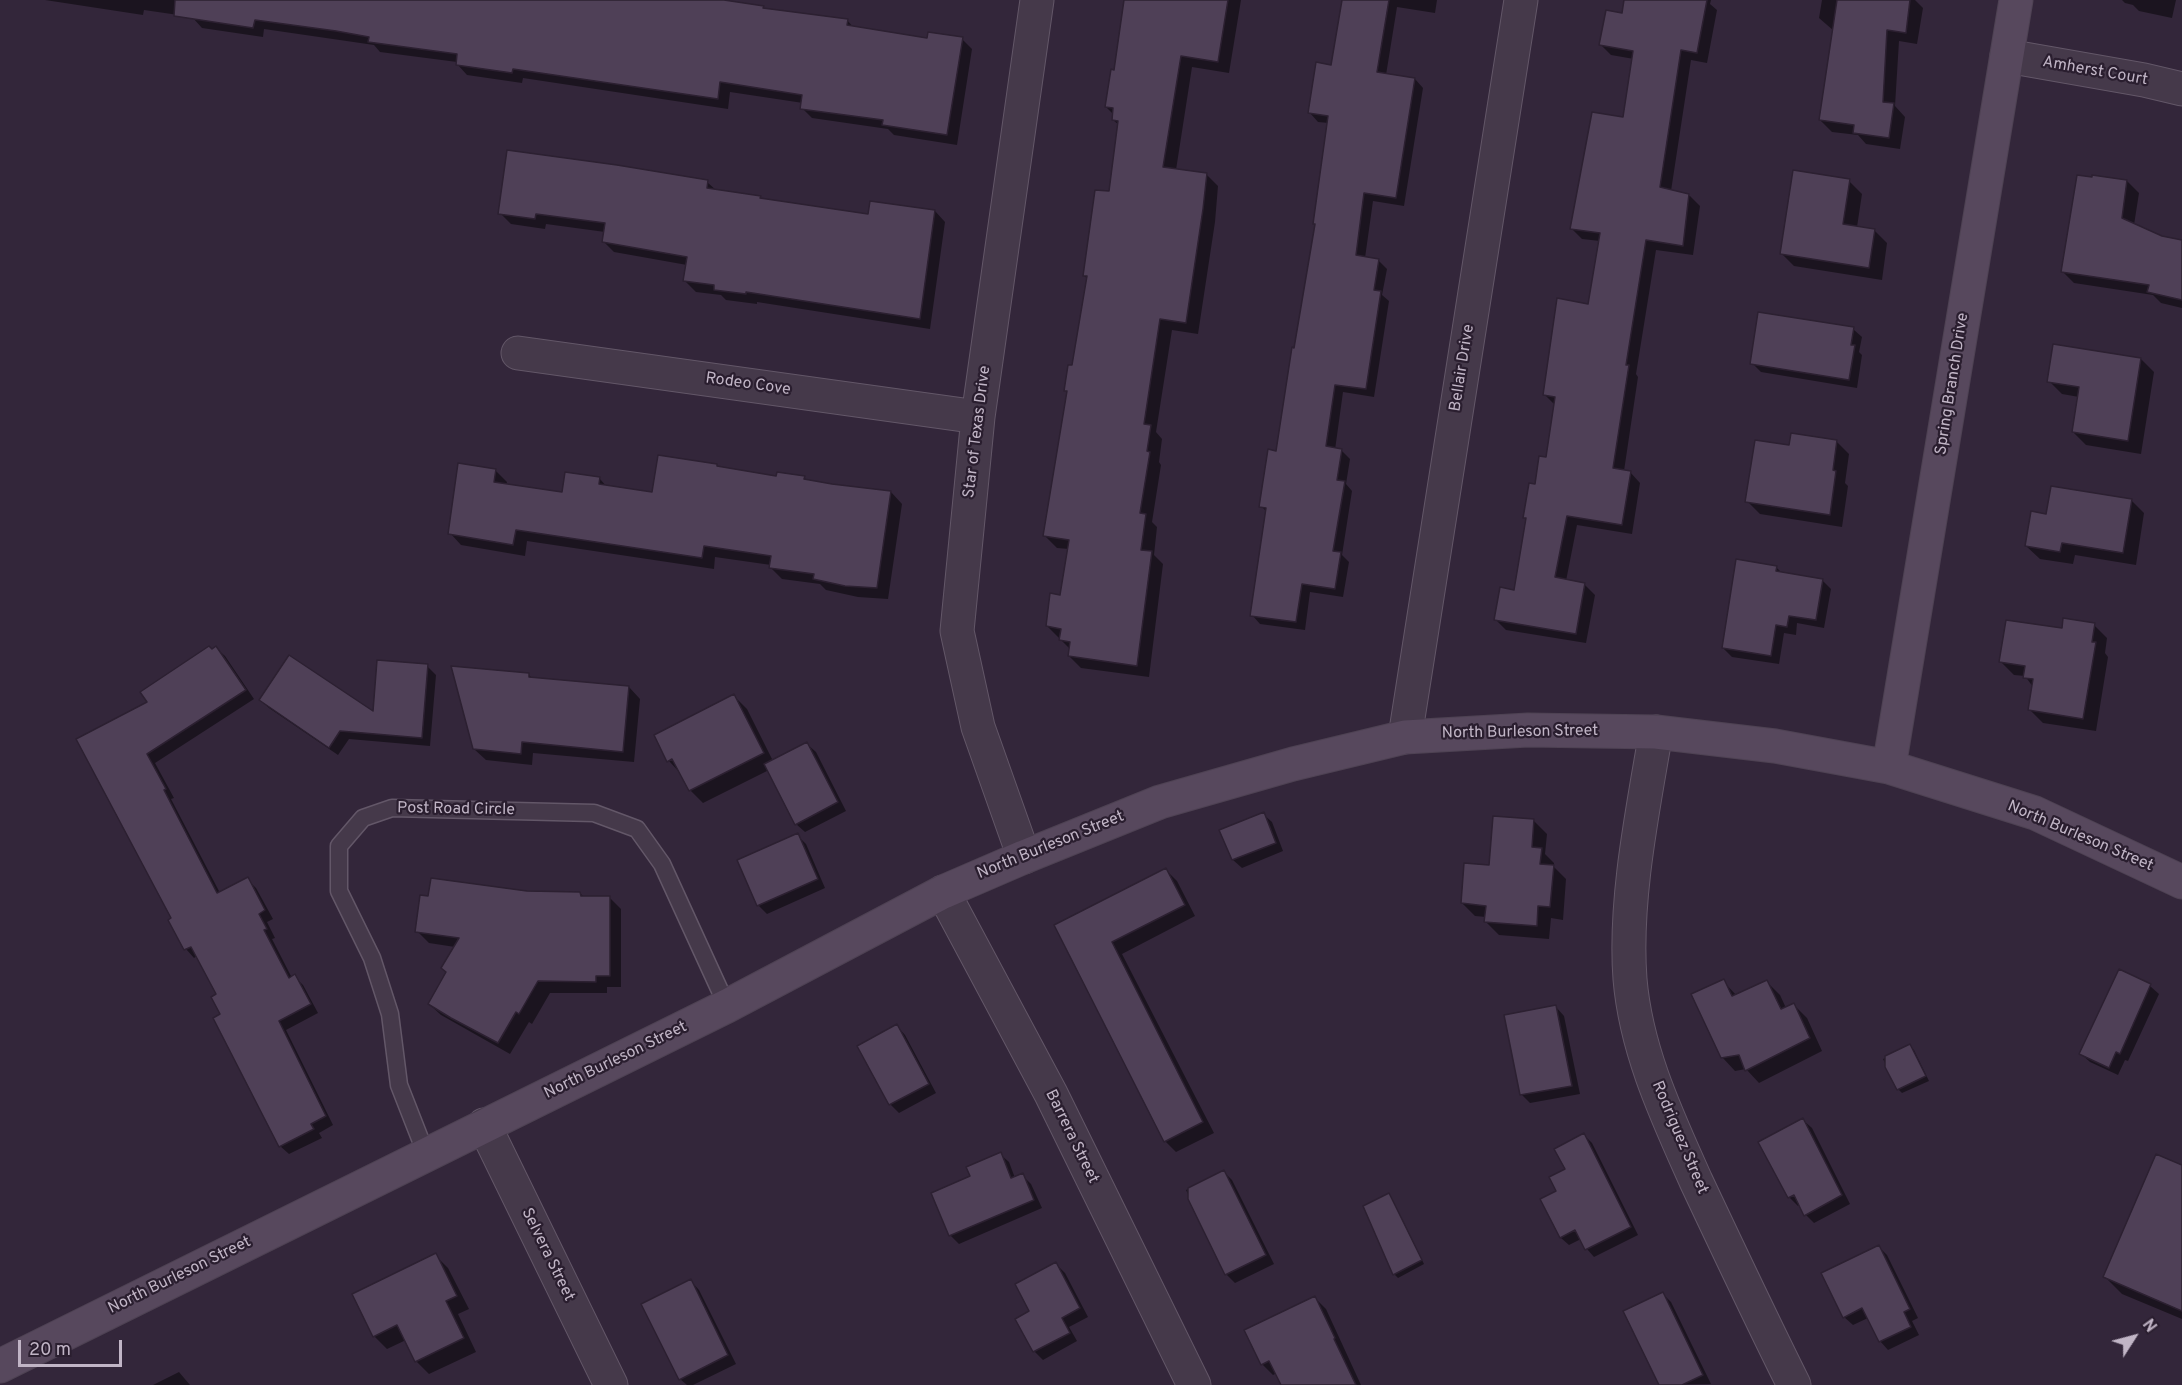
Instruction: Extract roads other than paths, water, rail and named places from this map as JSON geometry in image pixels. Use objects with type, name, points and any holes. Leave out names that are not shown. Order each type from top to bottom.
[{"type":"street","name":"Star of Texas Drive","points":[[1024,856],[978,728],[957,631],[978,417],[1037,0]]},
{"type":"street","name":"Bellair Drive","points":[[1405,737],[1521,0]]},
{"type":"street","name":"Spring Branch Drive","points":[[1889,767],[2016,0]]},
{"type":"street","name":"Amherst Court","points":[[2007,56],[2144,80],[2182,89]]},
{"type":"street","name":"Rodeo Cove","points":[[518,353],[978,417]]},
{"type":"street","name":"North Burleson Street","points":[[0,1366],[727,1006],[943,892],[1024,856],[1160,802],[1293,764],[1405,737],[1528,730],[1656,732],[1775,746],[1889,767],[2035,813],[2182,882]]},
{"type":"street","name":"Rodriguez Street","points":[[1656,732],[1640,828],[1629,929],[1630,980],[1640,1035],[1662,1106],[1738,1272],[1794,1385]]},
{"type":"street","name":"Barrera Street","points":[[943,892],[1051,1094],[1194,1385]]},
{"type":"street","name":"Selvera Street","points":[[484,1125],[611,1385]]},
{"type":"lane","name":"Post Road Circle","points":[[426,1154],[399,1085],[390,1014],[372,958],[339,891],[339,846],[363,818],[392,808],[594,813],[637,829],[662,864],[727,1006]]}]
